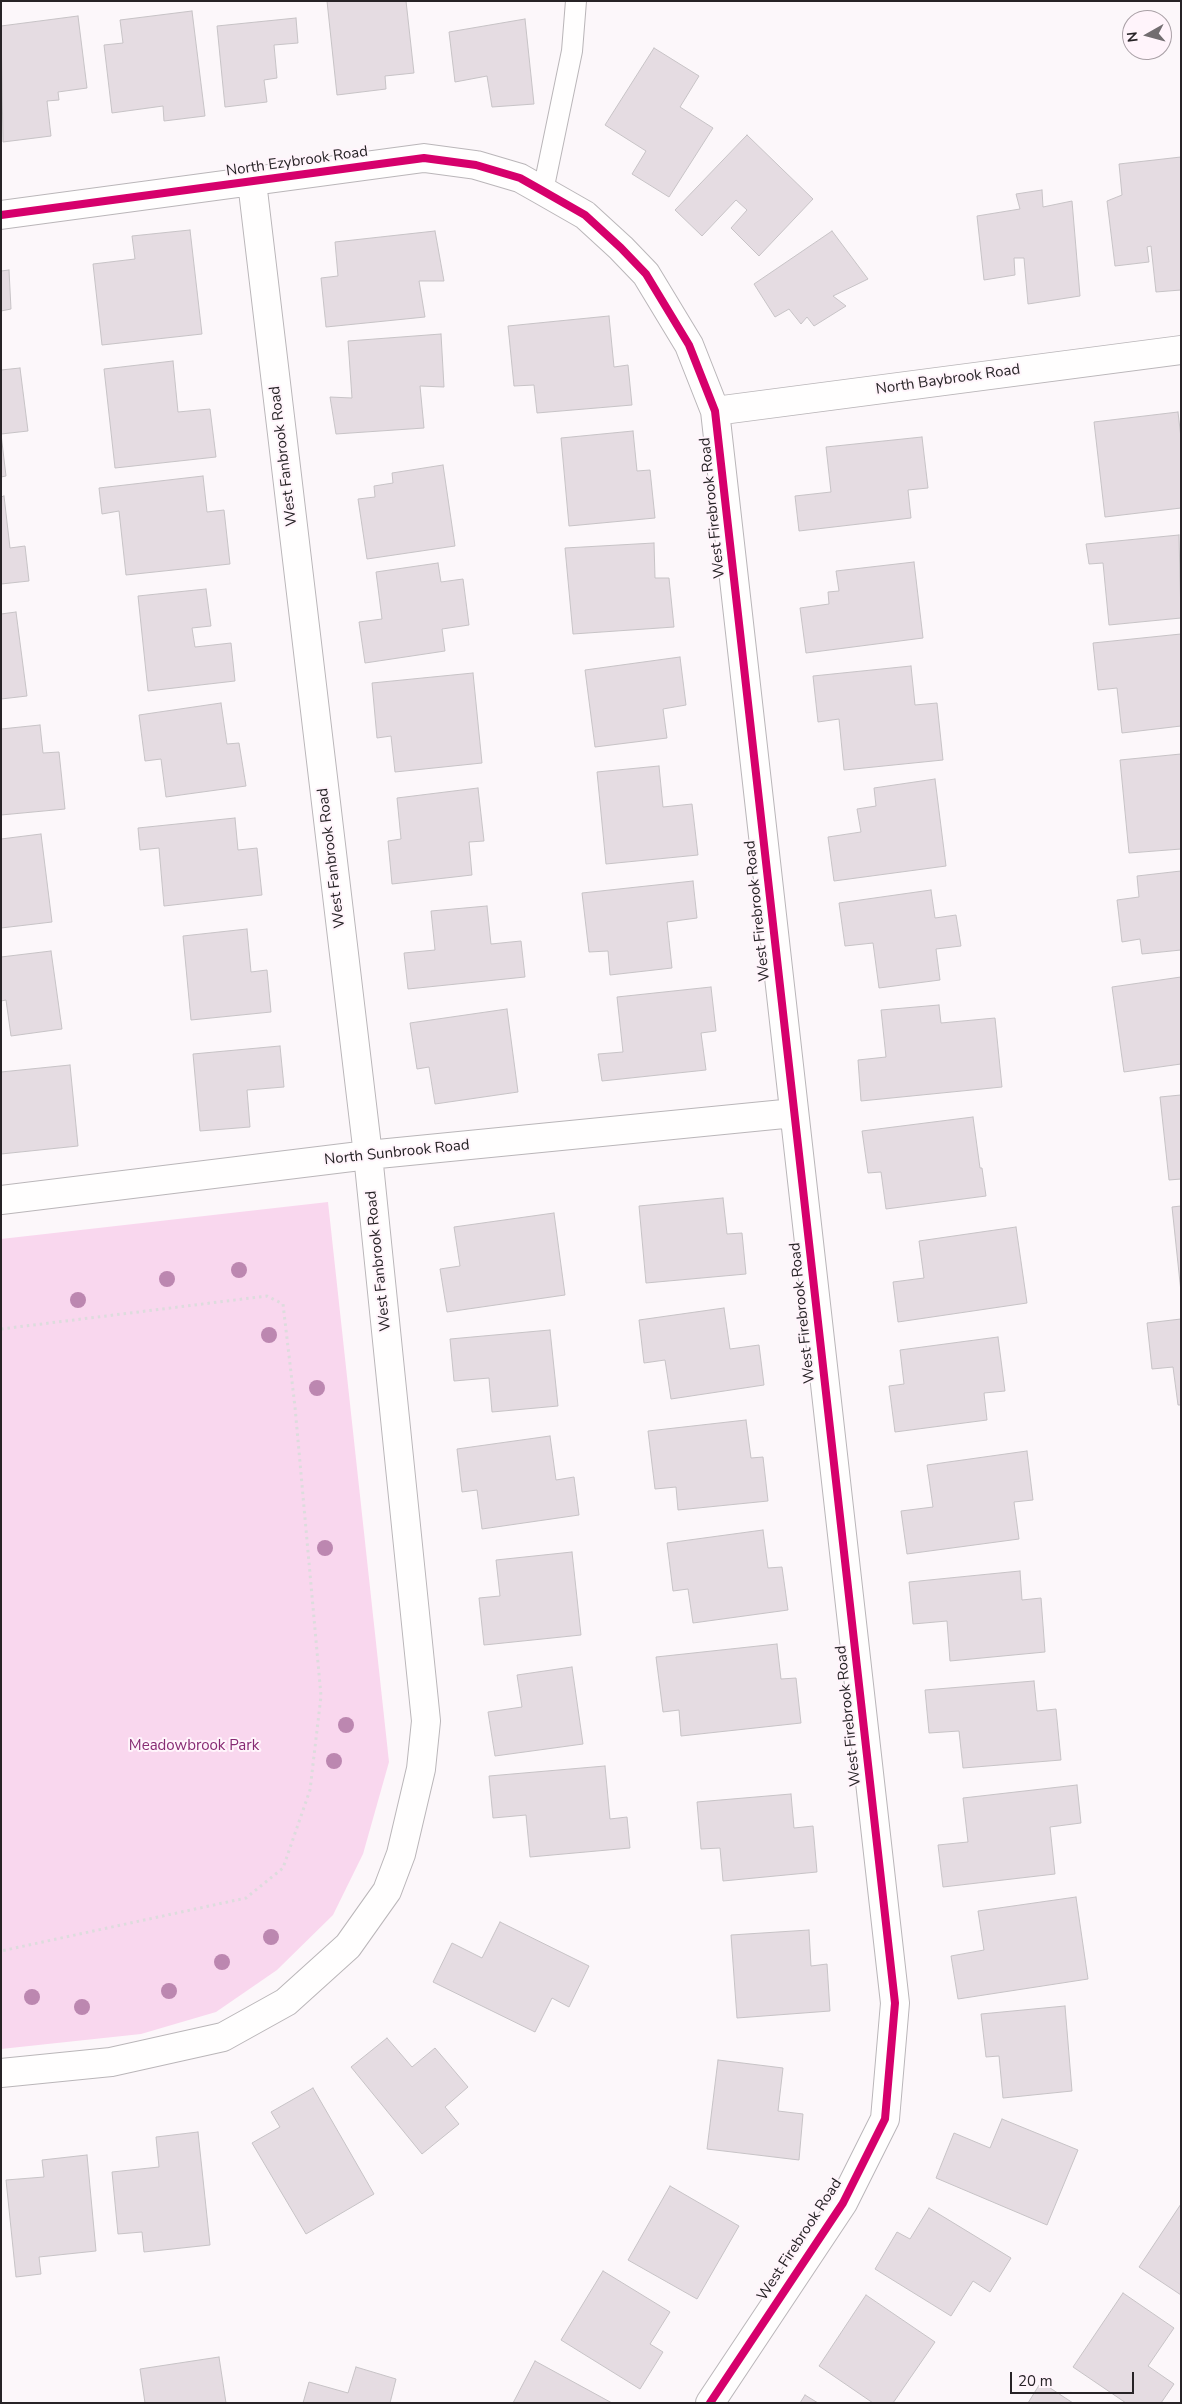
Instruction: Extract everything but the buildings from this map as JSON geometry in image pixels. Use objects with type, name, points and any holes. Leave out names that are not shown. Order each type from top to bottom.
[{"type":"street","name":"North Ezybrook Road","points":[[1,215],[424,158],[476,165],[520,178],[585,215]]},
{"type":"street","name":"West Fanbrook Road","points":[[1,2073],[111,2062],[223,2037],[286,2002],[348,1946],[386,1890],[401,1854],[421,1769],[426,1721],[368,1155],[252,182]]},
{"type":"street","name":"West Firebrook Road","points":[[585,215],[646,274],[690,345],[715,411],[895,2003],[885,2119],[843,2203],[710,2403]]},
{"type":"street","name":"North Baybrook Road","points":[[715,411],[1181,350]]},
{"type":"street","name":"North Sunbrook Road","points":[[1,1200],[368,1155],[794,1114]]},
{"type":"lane","points":[[542,191],[572,51],[576,1]]},
{"type":"path","points":[[1,1329],[267,1296],[283,1304],[296,1407],[321,1696],[310,1790],[283,1868],[246,1898],[1,1951]]},
{"type":"green space","name":"Meadowbrook Park","points":[[328,1202],[389,1762],[363,1854],[333,1915],[277,1970],[216,2012],[141,2034],[1,2049],[1,1239]]},
{"type":"cycle path","points":[[1,215],[424,158],[476,165],[520,178],[585,215],[621,248],[646,274],[689,345],[715,411],[895,2003],[885,2119],[843,2203],[710,2403]]}]
